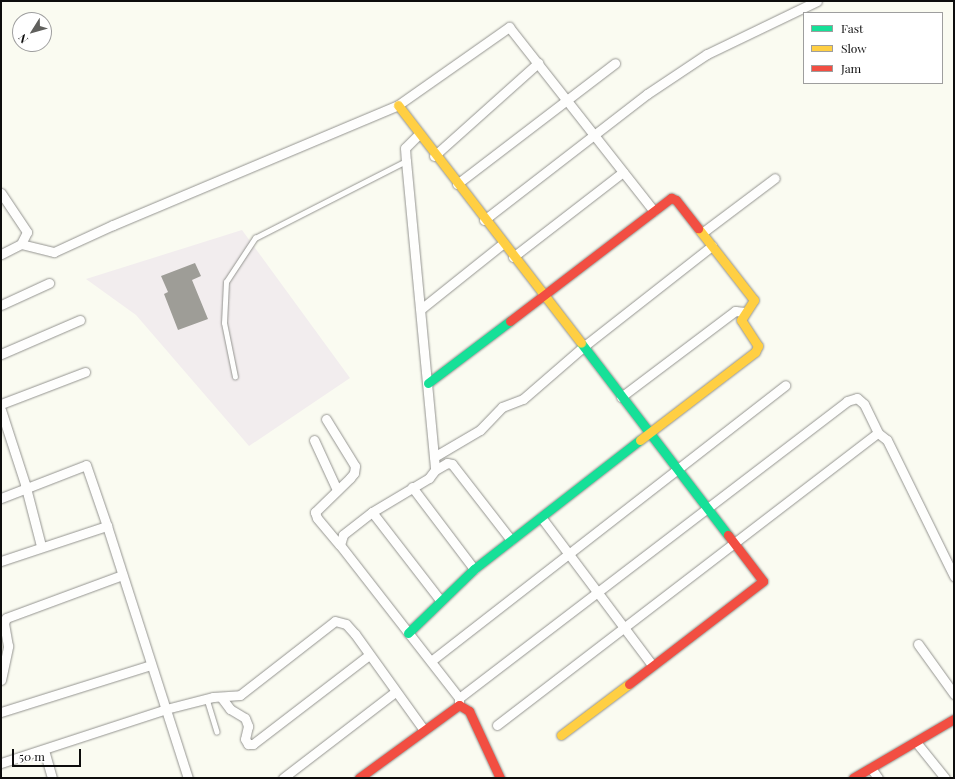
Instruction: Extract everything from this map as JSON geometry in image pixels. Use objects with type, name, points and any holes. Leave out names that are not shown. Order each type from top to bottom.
[{"type":"street","points":[[484,220],[647,94],[707,54],[817,1]]},
{"type":"street","points":[[21,244],[54,252],[113,225],[398,105],[509,27],[654,210]]},
{"type":"street","points":[[434,156],[538,63]]},
{"type":"street","points":[[457,184],[616,64]]},
{"type":"street","points":[[398,105],[434,156],[584,347],[678,471],[762,578],[762,583],[561,735]]},
{"type":"street","points":[[418,135],[405,148],[428,383],[434,470]]},
{"type":"street","points":[[513,257],[623,172]]},
{"type":"street","points":[[702,233],[774,178]]},
{"type":"street","points":[[1,193],[5,206],[27,232],[21,244],[1,254]]},
{"type":"street","points":[[408,633],[440,600],[474,569],[757,350],[758,346],[742,324],[741,317],[753,303],[752,296],[674,198],[654,210],[428,383]]},
{"type":"street","points":[[421,309],[502,244]]},
{"type":"street","points":[[434,457],[480,430],[502,407],[523,399],[584,347],[712,246]]},
{"type":"street","points":[[1,305],[49,283]]},
{"type":"street","points":[[621,397],[729,315],[736,311],[745,312]]},
{"type":"street","points":[[1,354],[80,320]]},
{"type":"street","points":[[1,404],[85,372]]},
{"type":"street","points":[[431,661],[678,471],[786,385]]},
{"type":"street","points":[[359,778],[424,730],[706,507],[847,401],[857,398],[864,404],[878,433],[887,440],[954,576]]},
{"type":"street","points":[[1,410],[26,488],[41,546]]},
{"type":"street","points":[[326,419],[355,466],[354,473],[317,509],[315,514],[431,661],[459,702],[469,711],[500,778]]},
{"type":"street","points":[[497,725],[878,433]]},
{"type":"street","points":[[314,440],[337,490]]},
{"type":"street","points":[[340,545],[343,535],[372,512],[429,478],[434,470],[447,463],[452,464],[511,540]]},
{"type":"street","points":[[1,498],[86,465],[188,778]]},
{"type":"street","points":[[412,487],[474,569]]},
{"type":"street","points":[[372,512],[440,600]]},
{"type":"street","points":[[541,517],[652,665]]},
{"type":"street","points":[[1,561],[41,546],[107,526]]},
{"type":"street","points":[[1,680],[8,646],[4,623],[6,618],[122,575]]},
{"type":"street","points":[[1,762],[44,750],[166,709],[207,699],[240,695],[335,622],[346,624],[424,730]]},
{"type":"street","points":[[918,644],[954,694]]},
{"type":"street","points":[[221,697],[230,709],[245,718],[248,726],[245,739],[248,744],[253,744],[369,655]]},
{"type":"street","points":[[1,712],[151,665]]},
{"type":"street","points":[[283,778],[396,692]]},
{"type":"street","points":[[853,778],[954,719]]},
{"type":"street","points":[[916,742],[945,778]]},
{"type":"street","points":[[44,750],[52,778]]},
{"type":"street","points":[[871,768],[878,778]]},
{"type":"lane","points":[[235,377],[224,323],[226,282],[255,238],[406,161]]},
{"type":"lane","points":[[207,699],[217,732]]},
{"type":"shaded area","points":[[242,230],[350,378],[249,446],[136,315],[86,279]]},
{"type":"building","points":[[195,263],[201,276],[192,280],[208,319],[178,330],[164,294],[168,292],[161,276]]},
{"type":"traffic: fast","points":[[428,383],[510,321]]},
{"type":"traffic: fast","points":[[581,343],[728,535]]},
{"type":"traffic: fast","points":[[408,633],[474,569],[640,440]]},
{"type":"traffic: slow","points":[[398,105],[581,343]]},
{"type":"traffic: slow","points":[[640,440],[755,352],[758,346],[741,320],[754,300],[698,228]]},
{"type":"traffic: slow","points":[[561,735],[629,684]]},
{"type":"traffic: jam","points":[[510,321],[671,198],[676,200],[698,228]]},
{"type":"traffic: jam","points":[[629,684],[763,581],[728,535]]},
{"type":"traffic: jam","points":[[359,778],[459,705],[469,711],[500,778]]},
{"type":"traffic: jam","points":[[853,778],[954,719]]}]
